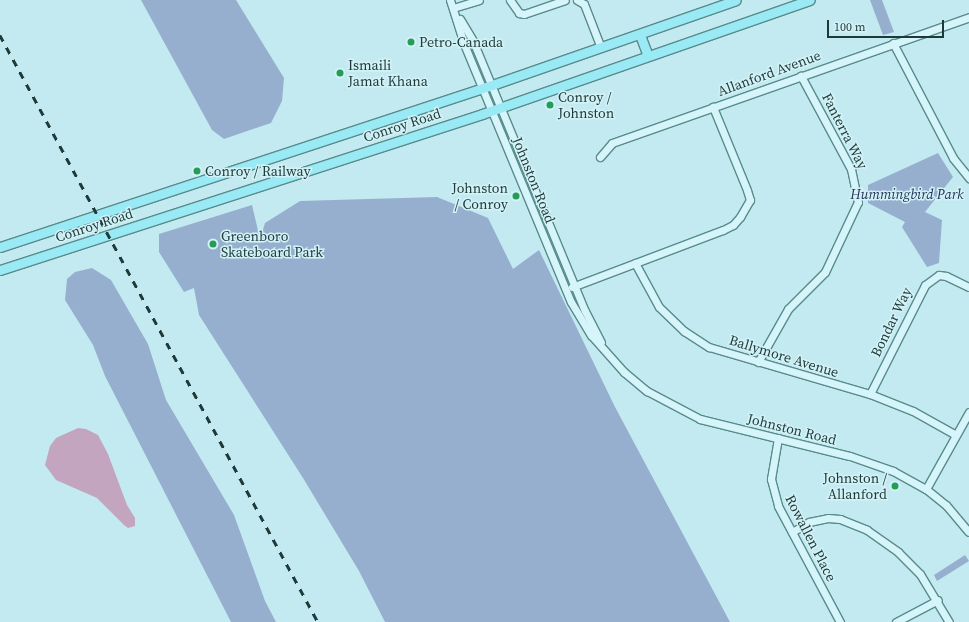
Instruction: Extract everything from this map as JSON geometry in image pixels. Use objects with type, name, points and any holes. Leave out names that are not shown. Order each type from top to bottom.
[{"type":"main road","name":"Conroy Road","points":[[0,247],[487,87],[640,35],[736,0]]},
{"type":"main road","name":"Conroy Road","points":[[0,270],[496,109],[810,0]]},
{"type":"main road","points":[[640,35],[648,56]]},
{"type":"street","name":"Johnston Road","points":[[450,0],[453,8],[473,41],[487,87],[566,290],[584,325],[607,353],[639,385],[700,419],[879,465],[926,489],[946,505],[969,532]]},
{"type":"street","points":[[453,8],[479,0]]},
{"type":"street","points":[[510,0],[515,9],[524,14],[565,0]]},
{"type":"street","points":[[577,0],[584,4],[601,48]]},
{"type":"street","name":"Allanford Avenue","points":[[566,290],[723,230],[733,225],[747,209],[750,200],[747,190],[713,107],[969,17]]},
{"type":"street","points":[[893,43],[953,158],[969,178]]},
{"type":"street","name":"Fanterra Way","points":[[758,362],[788,310],[825,272],[858,202],[852,169],[801,76]]},
{"type":"street","points":[[600,156],[612,143],[713,107]]},
{"type":"street","name":"Johnston Road","points":[[496,109],[590,321],[607,353]]},
{"type":"street","name":"Ballymore Avenue","points":[[635,263],[659,307],[684,331],[709,347],[870,394],[913,410],[956,435]]},
{"type":"street","name":"Bondar Way","points":[[870,394],[924,285],[939,276],[946,276],[969,287]]},
{"type":"street","points":[[926,489],[969,412]]},
{"type":"street","name":"Rowallen Place","points":[[778,438],[772,472],[772,488],[778,506],[840,622]]},
{"type":"street","points":[[792,532],[817,519],[840,519],[856,525],[898,552],[920,574],[938,600],[949,622]]},
{"type":"street","points":[[896,622],[938,600]]},
{"type":"green space","points":[[141,0],[236,0],[284,78],[282,101],[271,123],[224,139],[212,130]]},
{"type":"green space","points":[[870,0],[882,0],[894,32],[883,35]]},
{"type":"green space","name":"Hummingbird Park","points":[[938,153],[953,177],[925,212],[942,220],[939,263],[927,267],[902,227],[905,222],[868,203],[868,185]]},
{"type":"green space","points":[[437,197],[488,218],[513,269],[539,250],[615,407],[730,622],[385,622],[359,571],[303,478],[199,315],[194,288],[184,292],[159,252],[159,234],[252,205],[260,239],[265,223],[300,201]]},
{"type":"green space","points":[[92,268],[111,280],[148,344],[166,400],[234,515],[265,601],[276,622],[231,622],[105,376],[93,345],[65,300],[67,279],[75,272]]},
{"type":"green space","points":[[965,555],[969,561],[937,581],[934,575]]},
{"type":"shaded area","points":[[78,428],[86,429],[98,435],[108,454],[127,505],[135,518],[135,526],[128,528],[97,498],[56,480],[45,465],[50,446],[56,438]]},
{"type":"railway","points":[[0,35],[318,622]]},
{"type":"place","name":"Petro-Canada","points":[[411,42]]},
{"type":"place","name":"Ismaili Jamat Khana","points":[[340,73]]},
{"type":"place","name":"Conroy / Johnston","points":[[550,105]]},
{"type":"place","name":"Conroy / Railway","points":[[197,171]]},
{"type":"place","name":"Johnston / Conroy","points":[[516,196]]},
{"type":"place","name":"Greenboro Skateboard Park","points":[[213,244]]},
{"type":"place","name":"Johnston / Allanford","points":[[895,486]]}]
